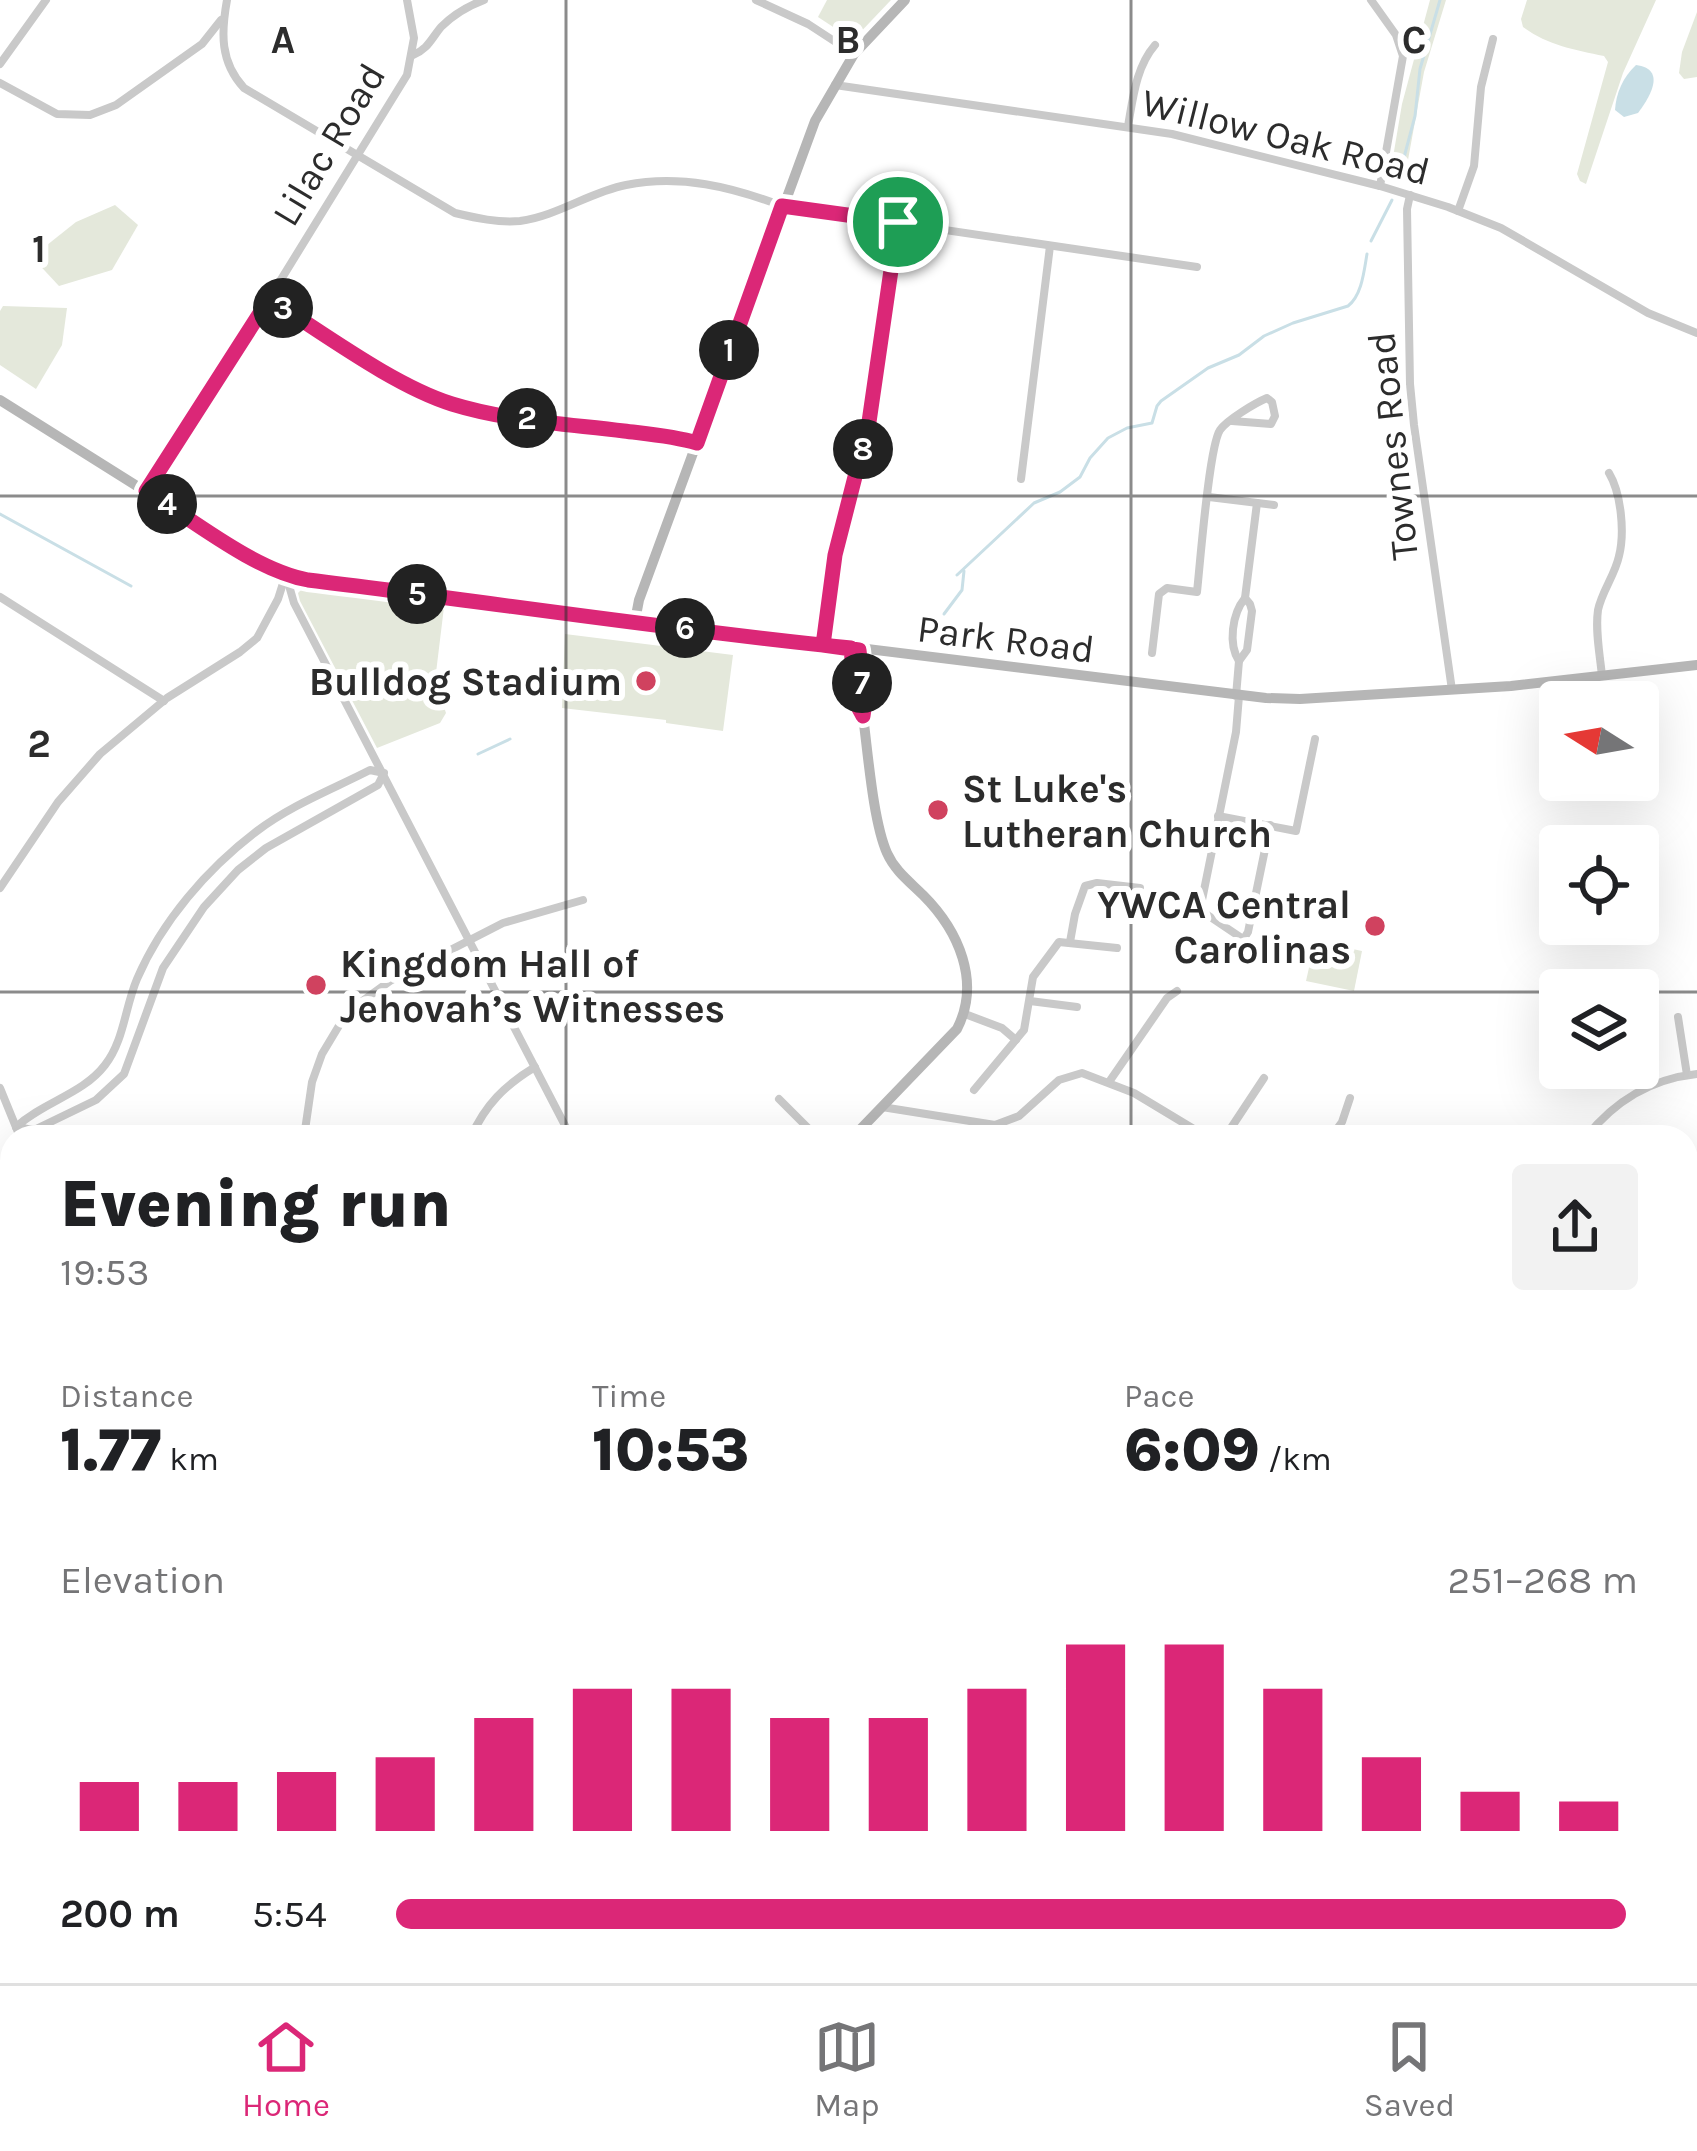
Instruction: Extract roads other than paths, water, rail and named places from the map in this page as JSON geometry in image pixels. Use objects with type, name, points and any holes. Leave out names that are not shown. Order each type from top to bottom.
[{"type":"main road","points":[[635,621],[814,121],[854,54],[905,0]]},
{"type":"main road","name":"Park Road","points":[[0,400],[261,564],[308,580],[1238,696],[1300,699],[1452,690],[1697,664]]},
{"type":"main road","points":[[855,649],[886,850],[902,875],[935,909],[959,949],[969,983],[965,1014],[949,1040],[865,1125]]},
{"type":"street","points":[[0,64],[46,0]]},
{"type":"street","name":"Lilac Road","points":[[146,491],[406,76],[414,38],[407,0]]},
{"type":"street","points":[[413,55],[458,13],[484,0]]},
{"type":"street","points":[[755,0],[808,23],[854,54]]},
{"type":"street","points":[[1371,0],[1396,35],[1403,63],[1380,186]]},
{"type":"street","points":[[0,83],[57,114],[103,112],[202,44],[216,28],[226,4]]},
{"type":"street","points":[[226,4],[225,55],[244,88],[455,213],[492,220],[529,219],[607,189],[662,181],[698,183],[782,206],[1197,267]]},
{"type":"street","points":[[1458,211],[1474,164],[1481,87],[1493,39]]},
{"type":"street","points":[[1128,126],[1144,58],[1155,45]]},
{"type":"street","name":"Willow Oak Road","points":[[833,85],[1128,126],[1214,142],[1380,186],[1513,234],[1645,311],[1697,333]]},
{"type":"street","name":"Townes Road","points":[[1410,195],[1411,391],[1452,690]]},
{"type":"street","points":[[823,645],[835,555],[869,422],[898,222]]},
{"type":"street","points":[[1021,479],[1050,246]]},
{"type":"street","points":[[269,299],[382,369],[454,405],[697,443]]},
{"type":"street","points":[[1152,653],[1162,590],[1196,592],[1219,431],[1232,421],[1263,399],[1272,401],[1275,416],[1270,424],[1232,421]]},
{"type":"street","points":[[1602,676],[1598,610],[1621,543],[1617,494],[1609,472]]},
{"type":"street","points":[[1209,497],[1274,505]]},
{"type":"street","points":[[1257,502],[1245,598],[1237,610],[1232,648],[1239,661],[1237,732],[1200,910],[1275,956]]},
{"type":"street","points":[[0,888],[78,777],[164,701],[251,643],[272,611],[286,575]]},
{"type":"street","points":[[286,575],[294,603],[566,1125]]},
{"type":"street","points":[[0,597],[164,701]]},
{"type":"street","points":[[1239,661],[1247,650],[1252,611],[1245,598]]},
{"type":"street","points":[[1,615],[10,602]]},
{"type":"street","points":[[1218,816],[1296,831],[1315,739]]},
{"type":"street","points":[[23,1125],[32,1112],[92,1080],[109,1060],[137,979],[184,901],[225,858],[259,830],[370,770],[384,773]]},
{"type":"street","points":[[44,1125],[96,1100],[124,1074],[164,968],[198,914],[238,870],[290,833],[378,785],[384,773]]},
{"type":"street","points":[[1243,940],[1270,825]]},
{"type":"street","points":[[1070,942],[1088,884],[1140,888]]},
{"type":"street","points":[[306,1125],[314,1072],[326,1045],[357,1005],[390,981],[468,941],[523,916],[584,900]]},
{"type":"street","points":[[184,901],[198,914]]},
{"type":"street","points":[[974,1090],[1024,1030],[1036,972],[1059,942],[1117,948]]},
{"type":"street","points":[[1109,1082],[1167,998],[1177,991]]},
{"type":"street","points":[[1030,1001],[1077,1007]]},
{"type":"street","points":[[965,1014],[1002,1028],[1016,1040]]},
{"type":"street","points":[[1596,1125],[1636,1092],[1692,1074],[1678,1017]]},
{"type":"street","points":[[476,1125],[498,1094],[535,1067]]},
{"type":"street","points":[[882,1107],[1005,1124],[1068,1075],[1082,1073],[1109,1082],[1188,1125]]},
{"type":"street","points":[[1233,1125],[1264,1078]]},
{"type":"street","points":[[0,1088],[15,1125]]},
{"type":"street","points":[[1340,1125],[1350,1098]]},
{"type":"street","points":[[779,1099],[805,1125]]},
{"type":"water","points":[[1636,65],[1651,72],[1653,84],[1638,113],[1624,117],[1615,110],[1617,97]]},
{"type":"waterway","points":[[1398,180],[1415,116],[1420,69],[1440,0]]},
{"type":"waterway","points":[[1371,241],[1392,200]]},
{"type":"waterway","points":[[957,575],[1034,503],[1080,477],[1108,438],[1152,423],[1161,401],[1208,368],[1293,323],[1348,306],[1359,289],[1367,254]]},
{"type":"waterway","points":[[0,514],[131,586]]},
{"type":"waterway","points":[[944,614],[962,590],[964,571]]},
{"type":"waterway","points":[[478,754],[510,739]]},
{"type":"place","name":"Bulldog Stadium","points":[[646,681]]},
{"type":"place","name":"St Luke's Lutheran Church","points":[[938,810]]},
{"type":"place","name":"YWCA Central Carolinas","points":[[1375,926]]},
{"type":"place","name":"Kingdom Hall of Jehovah’s Witnesses","points":[[316,985]]}]
